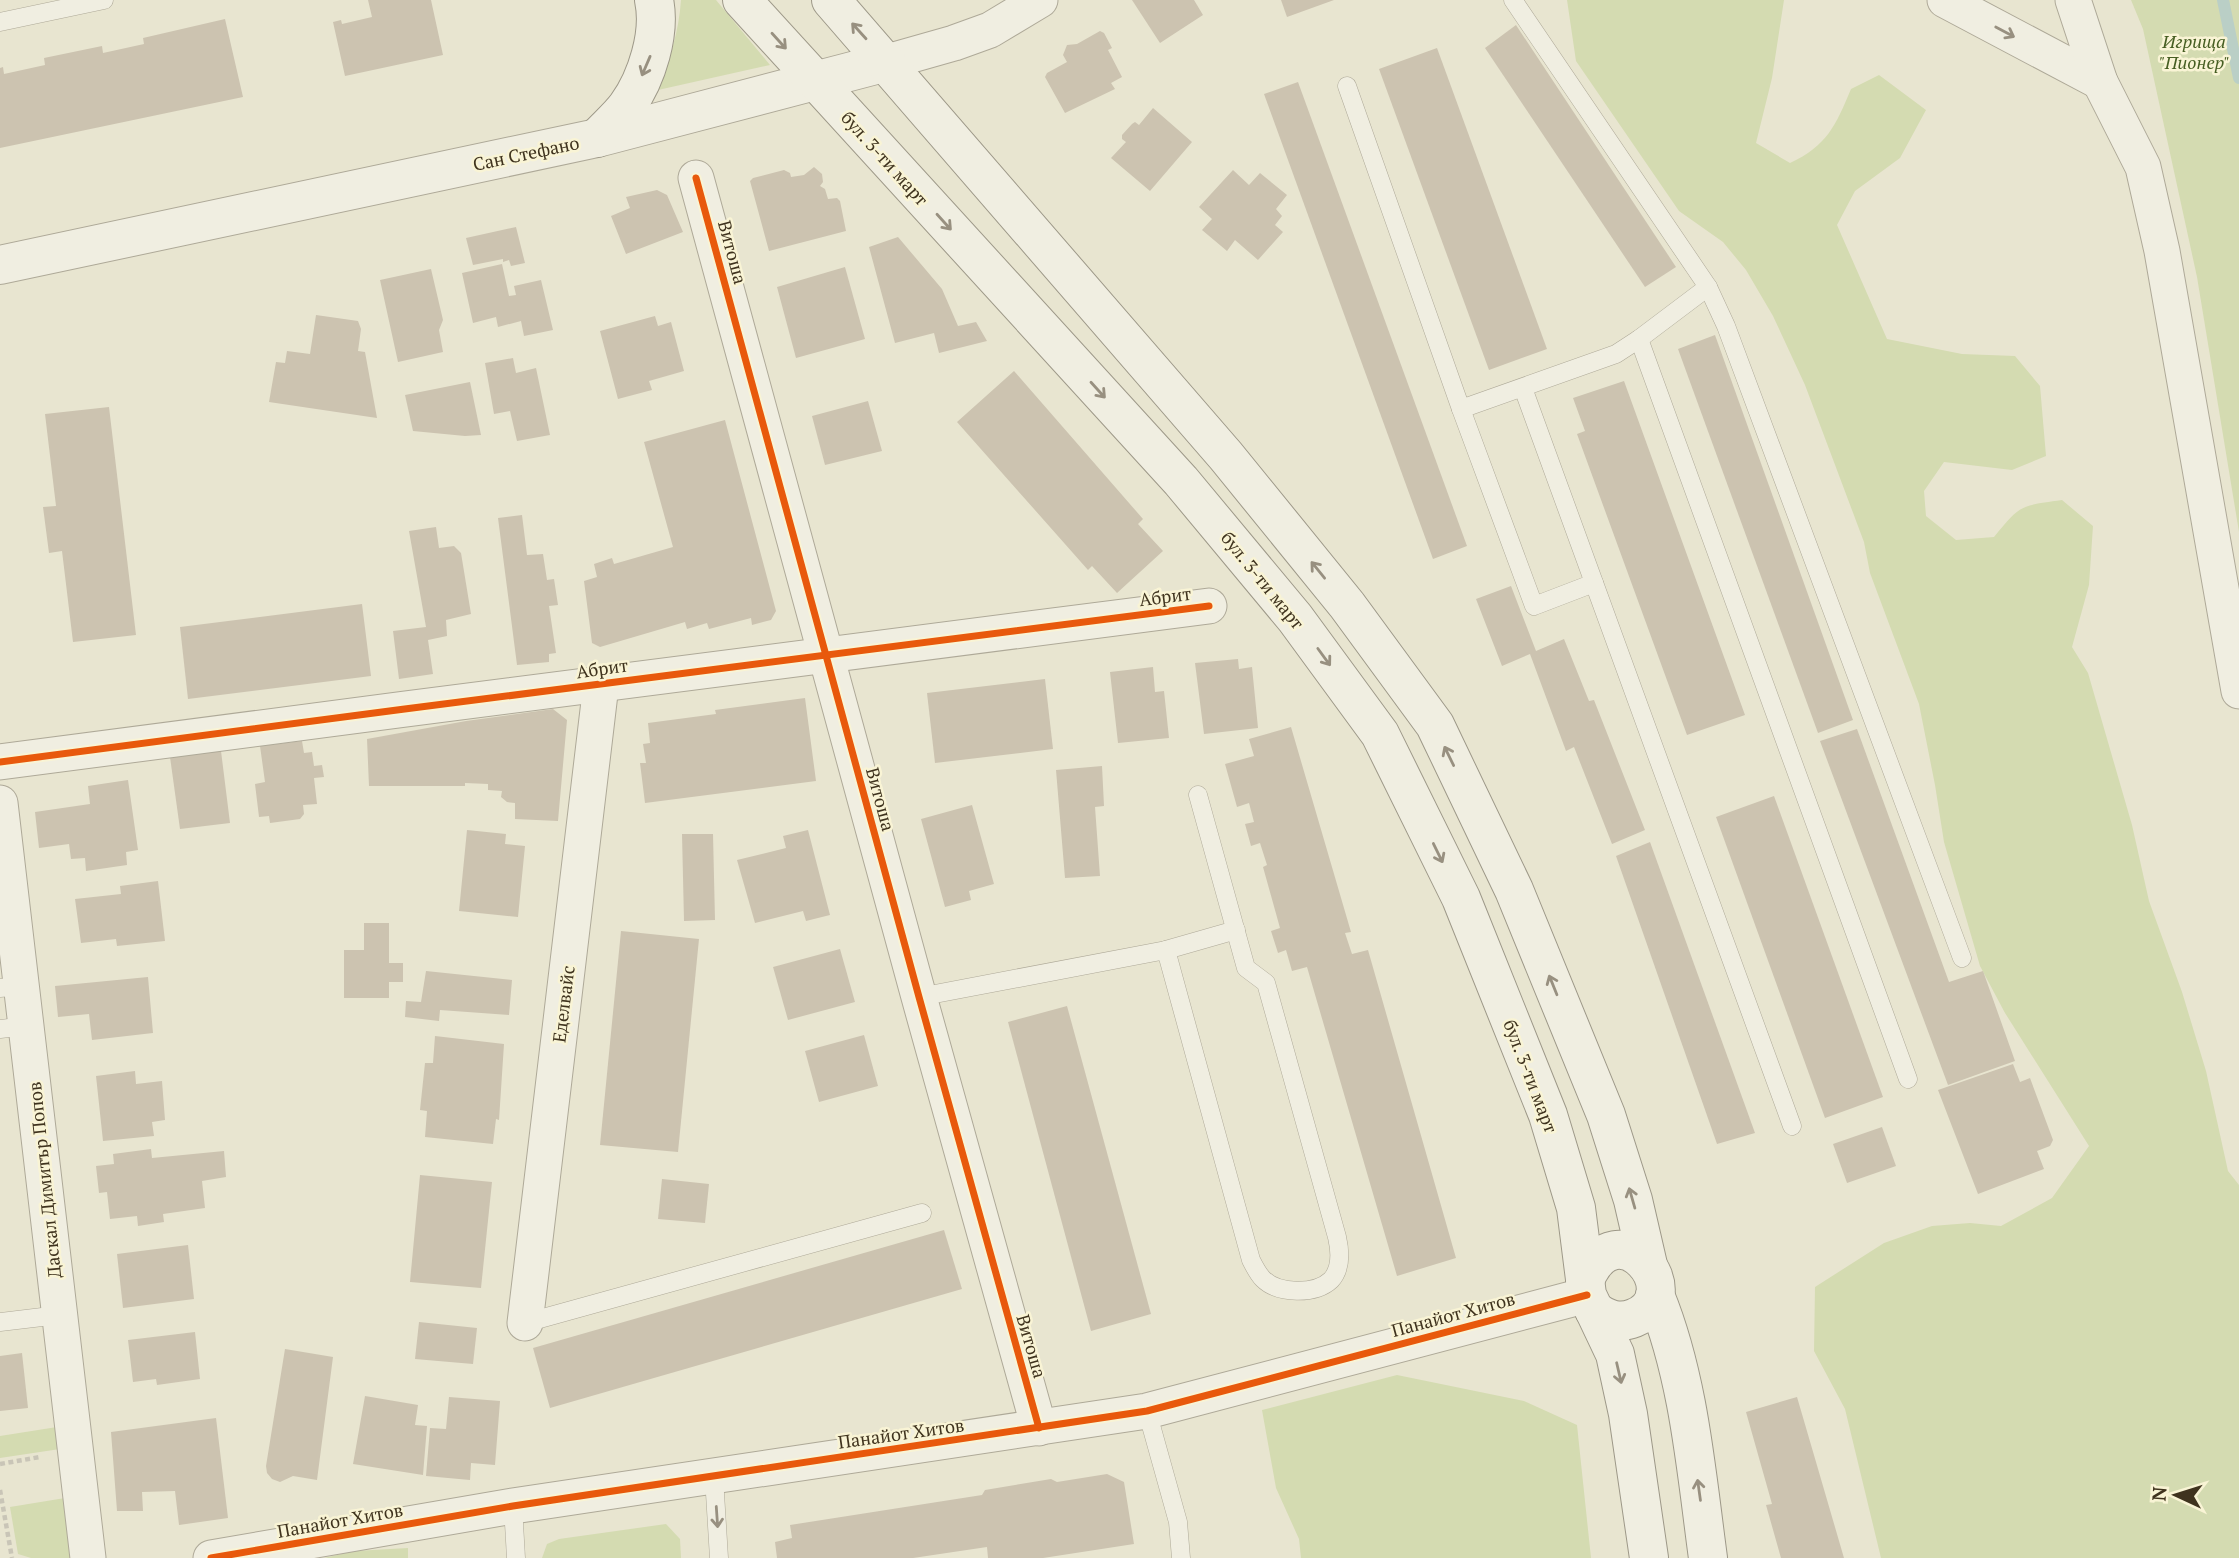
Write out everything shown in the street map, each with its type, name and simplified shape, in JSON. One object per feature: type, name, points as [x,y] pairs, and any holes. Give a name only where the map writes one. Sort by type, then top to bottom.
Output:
[{"type":"main road","points":[[597,138],[628,105],[650,61],[658,16],[654,0]]},
{"type":"main road","name":"бул. 3-ти март","points":[[742,0],[1181,481],[1295,618],[1380,734],[1461,898],[1548,1115],[1576,1208],[1589,1295],[1615,1354],[1628,1413],[1649,1558]]},
{"type":"main road","points":[[831,0],[1226,456],[1346,606],[1435,725],[1514,890],[1606,1115],[1633,1200],[1652,1280],[1688,1407],[1708,1558]]},
{"type":"main road","name":"Сан Стефано","points":[[0,265],[597,138],[887,62]]},
{"type":"main road","points":[[1620,1250],[1636,1254],[1652,1280],[1648,1308],[1636,1318],[1621,1321],[1606,1319],[1589,1295],[1591,1265],[1604,1254],[1620,1250]]},
{"type":"street","name":"Сан Стефано","points":[[887,62],[989,30],[1040,0]]},
{"type":"street","points":[[1945,0],[2100,82]]},
{"type":"street","points":[[2073,0],[2100,82],[2143,167],[2162,251],[2239,691]]},
{"type":"street","name":"Витоша","points":[[696,178],[824,653],[1039,1428]]},
{"type":"street","name":"Абрит","points":[[0,762],[601,685],[824,653],[1209,606]]},
{"type":"street","name":"Еделвайс","points":[[525,1323],[601,685]]},
{"type":"street","name":"Даскал Димитър Попов","points":[[0,803],[13,1028],[59,1315],[88,1558]]},
{"type":"street","name":"Панайот Хитов","points":[[211,1558],[513,1507],[1147,1411],[1589,1295]]},
{"type":"lane","points":[[0,22],[104,0]]},
{"type":"lane","points":[[1513,0],[1708,287],[1731,339],[1962,958]]},
{"type":"lane","points":[[1348,86],[1461,409],[1534,606],[1594,583]]},
{"type":"lane","points":[[1461,409],[1616,354],[1639,340],[1708,287]]},
{"type":"lane","points":[[1639,340],[1908,1079]]},
{"type":"lane","points":[[1523,388],[1792,1126]]},
{"type":"lane","points":[[1166,950],[1251,1260],[1262,1279],[1282,1290],[1307,1290],[1330,1280],[1339,1260],[1337,1237],[1266,983],[1246,968],[1198,795]]},
{"type":"lane","points":[[919,997],[1166,950],[1236,930]]},
{"type":"lane","points":[[525,1323],[922,1213]]},
{"type":"lane","points":[[0,1322],[59,1315]]},
{"type":"lane","points":[[1147,1411],[1178,1522],[1181,1558]]},
{"type":"lane","points":[[714,1477],[719,1558]]},
{"type":"lane","points":[[513,1507],[516,1558]]},
{"type":"path","points":[[0,1490],[12,1558]]},
{"type":"green space","points":[[681,0],[716,0],[770,65],[658,90],[673,46]]},
{"type":"green space","points":[[1567,0],[1784,0],[1772,78],[1756,143],[1790,163],[1822,142],[1835,124],[1851,89],[1879,75],[1926,110],[1900,158],[1855,191],[1837,225],[1887,339],[1962,354],[2015,356],[2040,386],[2046,456],[2012,470],[1944,462],[1924,491],[1926,516],[1956,540],[1994,537],[2022,508],[2062,500],[2093,526],[2089,585],[2072,647],[2088,673],[2132,825],[2149,901],[2182,992],[2206,1071],[2228,1171],[2239,1185],[2239,1558],[1881,1558],[1845,1409],[1814,1351],[1815,1287],[1884,1243],[1932,1226],[1970,1223],[2001,1226],[2052,1198],[2089,1146],[2005,1013],[1980,966],[1944,842],[1919,704],[1870,573],[1864,542],[1805,385],[1773,316],[1746,270],[1723,242],[1679,211],[1576,61]]},
{"type":"green space","name":"Игрища \"Пионер\"","points":[[2131,0],[2239,0],[2239,532],[2197,277],[2143,29]]},
{"type":"green space","points":[[1397,1375],[1524,1401],[1577,1425],[1591,1558],[1301,1558],[1299,1539],[1276,1488],[1262,1410]]},
{"type":"green space","points":[[57,1427],[60,1449],[0,1458],[0,1436]]},
{"type":"green space","points":[[65,1498],[74,1558],[31,1558],[18,1554],[10,1507]]},
{"type":"green space","points":[[666,1524],[680,1539],[681,1558],[542,1558],[547,1544],[559,1539]]},
{"type":"green space","points":[[408,1548],[408,1558],[324,1558],[355,1551]]},
{"type":"building","points":[[368,0],[431,0],[443,55],[345,76],[333,22],[341,20],[342,24],[372,17]]},
{"type":"building","points":[[1132,0],[1194,0],[1203,15],[1160,43]]},
{"type":"building","points":[[1281,0],[1334,0],[1287,17]]},
{"type":"building","points":[[225,19],[243,97],[0,148],[0,68],[3,67],[4,74],[45,65],[44,58],[102,46],[103,53],[144,44],[143,38]]},
{"type":"building","points":[[1516,25],[1676,267],[1645,287],[1485,48]]},
{"type":"building","points":[[1100,31],[1104,33],[1112,48],[1108,50],[1122,77],[1111,83],[1115,89],[1065,113],[1045,77],[1047,73],[1067,62],[1063,55],[1067,45],[1077,44]]},
{"type":"building","points":[[1437,48],[1547,349],[1489,370],[1379,69]]},
{"type":"building","points":[[1298,82],[1467,546],[1433,559],[1264,94]]},
{"type":"building","points":[[1153,108],[1192,142],[1150,191],[1111,158],[1126,142],[1122,135],[1135,122],[1139,125]]},
{"type":"building","points":[[814,167],[822,174],[823,182],[820,186],[825,189],[828,199],[837,198],[840,201],[846,231],[769,251],[750,181],[784,170],[790,173],[791,177],[804,175]]},
{"type":"building","points":[[1233,170],[1249,185],[1260,173],[1287,195],[1276,209],[1282,216],[1275,225],[1283,232],[1258,260],[1235,240],[1227,251],[1202,230],[1212,219],[1199,207]]},
{"type":"building","points":[[657,190],[667,195],[683,232],[626,254],[611,216],[630,208],[626,197]]},
{"type":"building","points":[[516,227],[525,263],[511,266],[509,260],[503,262],[503,259],[473,265],[466,238]]},
{"type":"building","points":[[898,237],[942,289],[958,326],[976,322],[987,341],[939,353],[934,333],[895,343],[869,247]]},
{"type":"building","points":[[502,264],[509,296],[516,295],[514,286],[541,280],[553,330],[524,336],[521,321],[498,327],[496,317],[473,323],[462,273]]},
{"type":"building","points":[[845,267],[865,339],[796,358],[777,287]]},
{"type":"building","points":[[431,269],[443,320],[439,330],[443,352],[398,362],[380,280]]},
{"type":"building","points":[[316,315],[358,321],[361,329],[358,351],[365,352],[377,418],[269,402],[276,362],[285,363],[287,351],[310,354]]},
{"type":"building","points":[[655,316],[658,326],[671,322],[684,371],[649,381],[652,390],[618,399],[600,331]]},
{"type":"building","points":[[1715,335],[1853,720],[1818,733],[1678,349]]},
{"type":"building","points":[[513,358],[516,373],[536,368],[550,435],[517,441],[510,411],[494,414],[485,363]]},
{"type":"building","points":[[1014,371],[1143,519],[1138,524],[1163,551],[1117,593],[1092,566],[1088,570],[957,422]]},
{"type":"building","points":[[1624,381],[1745,715],[1687,735],[1577,434],[1585,431],[1573,398]]},
{"type":"building","points":[[470,382],[481,435],[413,431],[405,395]]},
{"type":"building","points":[[868,401],[882,451],[825,465],[812,416]]},
{"type":"building","points":[[109,407],[136,635],[73,642],[62,551],[49,553],[43,507],[56,506],[45,414]]},
{"type":"building","points":[[725,420],[776,611],[771,620],[752,625],[751,618],[709,629],[707,623],[687,629],[685,622],[600,647],[592,643],[584,581],[597,577],[594,564],[612,558],[614,564],[673,547],[644,442]]},
{"type":"building","points":[[522,515],[527,555],[543,554],[547,580],[554,579],[558,605],[549,606],[556,653],[549,654],[549,662],[517,665],[498,518]]},
{"type":"building","points":[[436,527],[439,548],[454,546],[461,553],[471,614],[446,620],[447,636],[428,640],[433,674],[399,679],[393,631],[426,627],[409,531]]},
{"type":"building","points":[[1511,586],[1536,651],[1564,639],[1589,701],[1594,700],[1645,830],[1612,844],[1574,747],[1566,751],[1530,654],[1502,666],[1476,599]]},
{"type":"building","points":[[362,604],[371,676],[188,699],[180,627]]},
{"type":"building","points":[[1238,659],[1239,669],[1252,667],[1258,728],[1204,734],[1195,663]]},
{"type":"building","points":[[1153,667],[1155,692],[1164,691],[1169,738],[1118,743],[1110,672]]},
{"type":"building","points":[[1045,679],[1053,749],[935,763],[927,693]]},
{"type":"building","points":[[805,698],[816,781],[645,803],[640,763],[646,763],[643,744],[650,743],[648,723],[716,714],[715,710]]},
{"type":"building","points":[[553,709],[567,720],[558,821],[515,819],[515,803],[507,802],[501,797],[502,791],[488,790],[488,784],[369,786],[367,739]]},
{"type":"building","points":[[1291,727],[1351,932],[1345,933],[1352,954],[1368,950],[1456,1258],[1397,1276],[1307,967],[1292,971],[1286,950],[1278,953],[1271,931],[1280,928],[1263,867],[1267,865],[1260,843],[1251,846],[1245,824],[1254,822],[1249,803],[1237,807],[1225,764],[1254,756],[1249,739]]},
{"type":"building","points":[[1857,729],[1949,982],[1983,971],[2015,1061],[1948,1085],[1820,741]]},
{"type":"building","points":[[302,741],[304,753],[312,752],[314,766],[322,765],[324,777],[314,778],[317,804],[303,805],[304,814],[300,819],[270,823],[269,816],[259,817],[255,784],[265,782],[260,746]]},
{"type":"building","points":[[221,751],[230,823],[180,829],[170,757]]},
{"type":"building","points":[[1102,766],[1104,806],[1095,807],[1100,876],[1065,878],[1056,770]]},
{"type":"building","points":[[128,780],[138,850],[126,852],[127,865],[86,871],[85,858],[71,859],[69,844],[39,848],[35,812],[90,804],[88,786]]},
{"type":"building","points":[[1774,796],[1883,1097],[1825,1118],[1716,817]]},
{"type":"building","points":[[972,805],[994,884],[969,891],[971,900],[945,907],[921,819]]},
{"type":"building","points":[[467,830],[506,834],[505,844],[525,846],[518,917],[459,911]]},
{"type":"building","points":[[808,830],[830,915],[806,921],[803,911],[755,923],[737,860],[786,848],[783,836]]},
{"type":"building","points":[[682,834],[713,834],[715,920],[684,921]]},
{"type":"building","points":[[1650,842],[1755,1133],[1717,1144],[1616,856]]},
{"type":"building","points":[[158,881],[165,941],[117,946],[116,939],[81,943],[75,899],[121,894],[120,886]]},
{"type":"building","points":[[364,923],[389,923],[389,963],[403,963],[403,982],[389,982],[389,998],[344,998],[344,950],[364,950]]},
{"type":"building","points":[[621,931],[699,939],[678,1152],[600,1145]]},
{"type":"building","points":[[840,949],[855,1002],[788,1020],[773,967]]},
{"type":"building","points":[[426,971],[512,980],[509,1015],[440,1010],[439,1021],[405,1017],[406,1001],[421,1002]]},
{"type":"building","points":[[148,977],[153,1033],[92,1040],[89,1014],[58,1017],[55,986]]},
{"type":"building","points":[[1067,1006],[1151,1314],[1091,1331],[1008,1022]]},
{"type":"building","points":[[864,1035],[878,1086],[819,1102],[805,1051]]},
{"type":"building","points":[[435,1036],[504,1044],[499,1120],[496,1119],[493,1144],[425,1137],[427,1111],[420,1110],[425,1063],[433,1063]]},
{"type":"building","points":[[2013,1064],[2020,1082],[2030,1078],[2053,1140],[2050,1146],[2037,1151],[2044,1169],[1978,1194],[1938,1090]]},
{"type":"building","points":[[135,1071],[136,1084],[162,1081],[165,1120],[152,1122],[154,1136],[103,1141],[96,1076]]},
{"type":"building","points":[[1882,1127],[1896,1166],[1847,1183],[1833,1144]]},
{"type":"building","points":[[151,1149],[152,1158],[224,1151],[226,1177],[202,1181],[205,1208],[163,1214],[164,1222],[138,1226],[137,1216],[110,1219],[107,1192],[99,1193],[96,1166],[114,1164],[113,1154]]},
{"type":"building","points":[[420,1175],[492,1182],[481,1288],[410,1282]]},
{"type":"building","points":[[662,1179],[709,1184],[705,1223],[658,1219]]},
{"type":"building","points":[[944,1230],[962,1289],[550,1408],[533,1348]]},
{"type":"building","points":[[188,1245],[194,1299],[123,1308],[117,1254]]},
{"type":"building","points":[[419,1322],[477,1328],[473,1364],[415,1359]]},
{"type":"building","points":[[195,1332],[200,1379],[157,1385],[156,1379],[133,1382],[128,1340]]},
{"type":"building","points":[[285,1349],[333,1357],[317,1480],[293,1476],[280,1482],[267,1473]]},
{"type":"building","points":[[22,1353],[28,1408],[0,1411],[0,1356]]},
{"type":"building","points":[[365,1396],[418,1405],[415,1425],[427,1426],[423,1475],[353,1464]]},
{"type":"building","points":[[449,1397],[500,1401],[495,1465],[471,1463],[470,1480],[426,1476],[430,1428],[446,1429]]},
{"type":"building","points":[[1797,1397],[1844,1558],[1781,1558],[1766,1505],[1772,1504],[1746,1412]]},
{"type":"building","points":[[216,1418],[228,1518],[179,1525],[175,1491],[142,1492],[143,1511],[117,1511],[111,1432]]},
{"type":"building","points":[[1107,1474],[1124,1482],[1134,1544],[1043,1558],[988,1558],[987,1547],[913,1558],[777,1558],[775,1542],[792,1538],[790,1525],[982,1495],[985,1490],[1051,1479],[1057,1482]]},
{"type":"waterway","points":[[2223,0],[2239,78]]},
{"type":"cycle path","points":[[696,178],[1039,1428]]},
{"type":"cycle path","points":[[0,762],[1209,606]]},
{"type":"cycle path","points":[[211,1558],[513,1506],[1147,1411],[1587,1295]]}]
